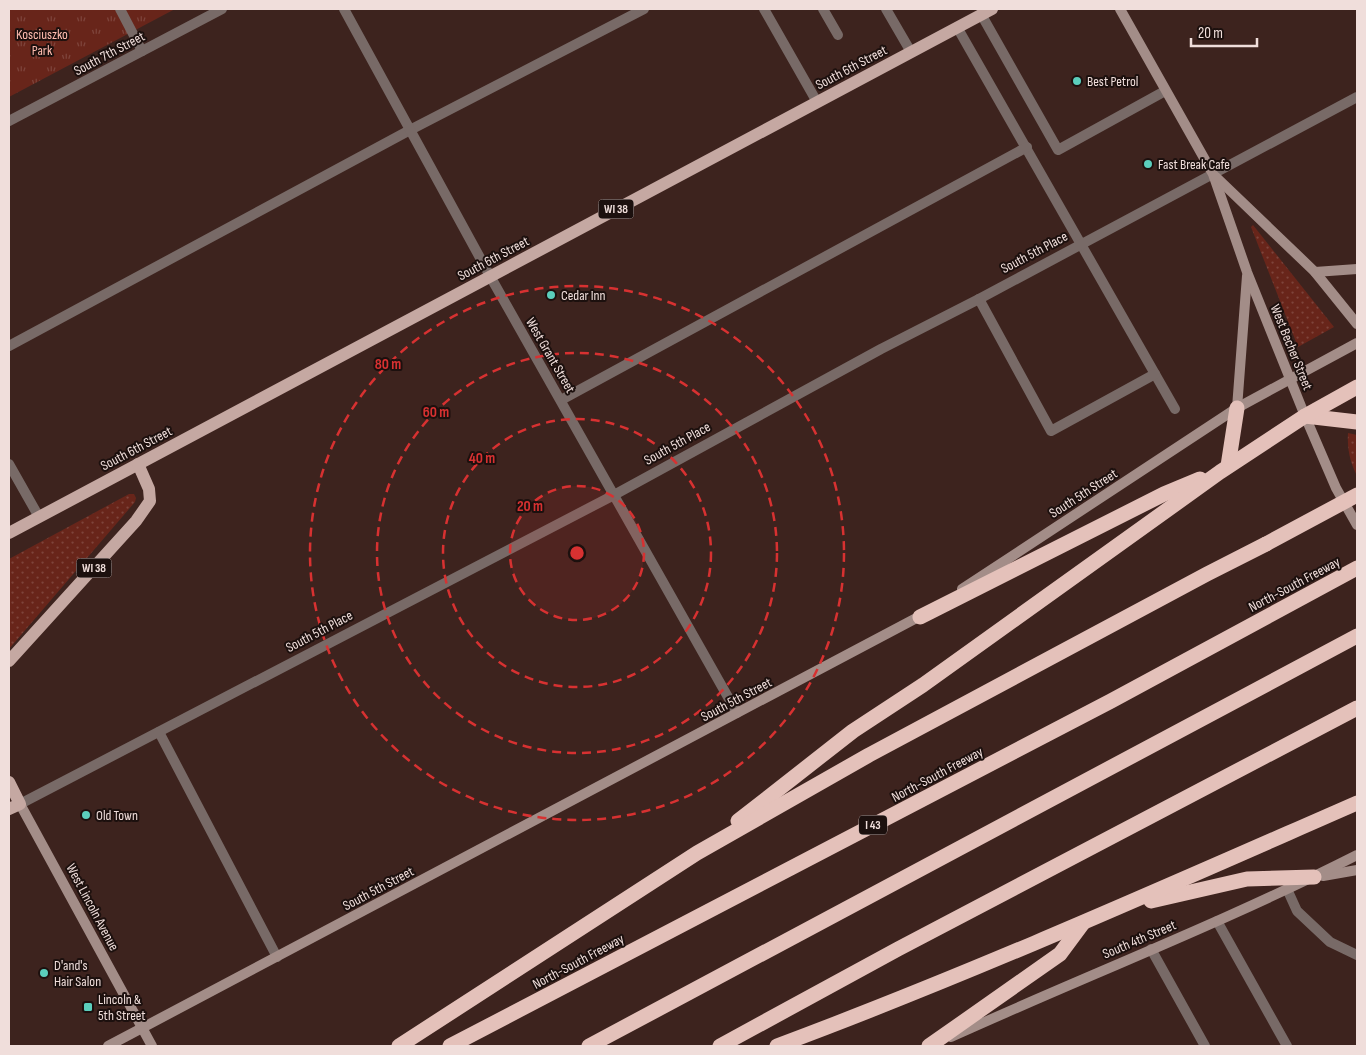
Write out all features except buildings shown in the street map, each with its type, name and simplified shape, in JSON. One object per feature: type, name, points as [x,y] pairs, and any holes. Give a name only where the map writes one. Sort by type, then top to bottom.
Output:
[{"type":"highway","points":[[698,853],[853,731],[923,685],[1224,469],[1305,416],[1357,387]]},
{"type":"highway","points":[[1224,469],[1238,408]]},
{"type":"highway","points":[[1305,416],[1357,422]]},
{"type":"highway","points":[[920,617],[1164,494],[1224,469]]},
{"type":"highway","points":[[399,1046],[698,853],[869,755],[1357,495]]},
{"type":"highway","name":"North-South Freeway","points":[[450,1046],[1102,706],[1357,568]]},
{"type":"highway","points":[[589,1046],[1357,636]]},
{"type":"highway","points":[[720,1046],[898,949],[1357,708]]},
{"type":"highway","points":[[776,1046],[858,1016],[1116,909],[1357,803]]},
{"type":"highway","points":[[1116,909],[1248,879],[1314,877]]},
{"type":"highway","points":[[929,1046],[1060,954],[1083,922]]},
{"type":"main road","name":"South 6th Street","points":[[9,533],[987,12]]},
{"type":"main road","name":"WI 38","points":[[9,662],[136,520],[150,501],[149,489],[138,464]]},
{"type":"main road","name":"West Lincoln Avenue","points":[[9,782],[14,806]]},
{"type":"street","points":[[120,9],[142,51]]},
{"type":"street","name":"South 7th Street","points":[[9,121],[222,9]]},
{"type":"street","name":"West Grant Street","points":[[344,9],[490,276],[738,714]]},
{"type":"street","points":[[9,346],[410,130],[644,9]]},
{"type":"street","points":[[764,9],[817,102]]},
{"type":"street","points":[[823,9],[838,36]]},
{"type":"street","points":[[886,9],[911,52]]},
{"type":"street","name":"West Becher Street","points":[[1120,9],[1213,174],[1247,272],[1305,416],[1336,488],[1357,525]]},
{"type":"street","points":[[987,12],[1058,150],[1165,91]]},
{"type":"street","points":[[957,27],[1175,409]]},
{"type":"street","name":"South 5th Place","points":[[14,806],[614,495],[881,349],[1357,97]]},
{"type":"street","points":[[560,400],[1027,147]]},
{"type":"street","name":"West Becher Street","points":[[1213,174],[1315,272],[1357,324]]},
{"type":"street","points":[[1315,272],[1357,269]]},
{"type":"street","points":[[1238,408],[1247,272]]},
{"type":"street","points":[[979,298],[1051,431],[1155,374]]},
{"type":"street","name":"South 5th Street","points":[[108,1046],[920,617],[1238,408],[1357,343]]},
{"type":"street","points":[[9,464],[39,517]]},
{"type":"street","points":[[159,732],[277,957]]},
{"type":"street","name":"West Lincoln Avenue","points":[[14,806],[152,1046]]},
{"type":"street","name":"South 4th Street","points":[[929,1046],[1217,921],[1314,877],[1357,855]]},
{"type":"street","points":[[1314,877],[1357,870]]},
{"type":"street","points":[[1287,889],[1297,911],[1330,942],[1357,955]]},
{"type":"street","points":[[1217,921],[1288,1046]]},
{"type":"street","points":[[1151,949],[1205,1046]]},
{"type":"green space","name":"Kosciuszko Park","points":[[9,9],[175,9],[9,97]]},
{"type":"green space","points":[[1253,225],[1334,327],[1298,347],[1251,227]]},
{"type":"green space","points":[[1348,433],[1357,435],[1357,476],[1352,466]]},
{"type":"green space","points":[[129,494],[134,494],[135,502],[9,649],[9,559]]},
{"type":"place","name":"Best Petrol","points":[[1077,81]]},
{"type":"place","name":"Fast Break Cafe","points":[[1148,164]]},
{"type":"place","name":"Cedar Inn","points":[[551,295]]},
{"type":"place","name":"Old Town","points":[[86,815]]},
{"type":"place","name":"D'and's Hair Salon","points":[[44,973]]},
{"type":"place","name":"Lincoln & 5th Street","points":[[88,1007]]}]
